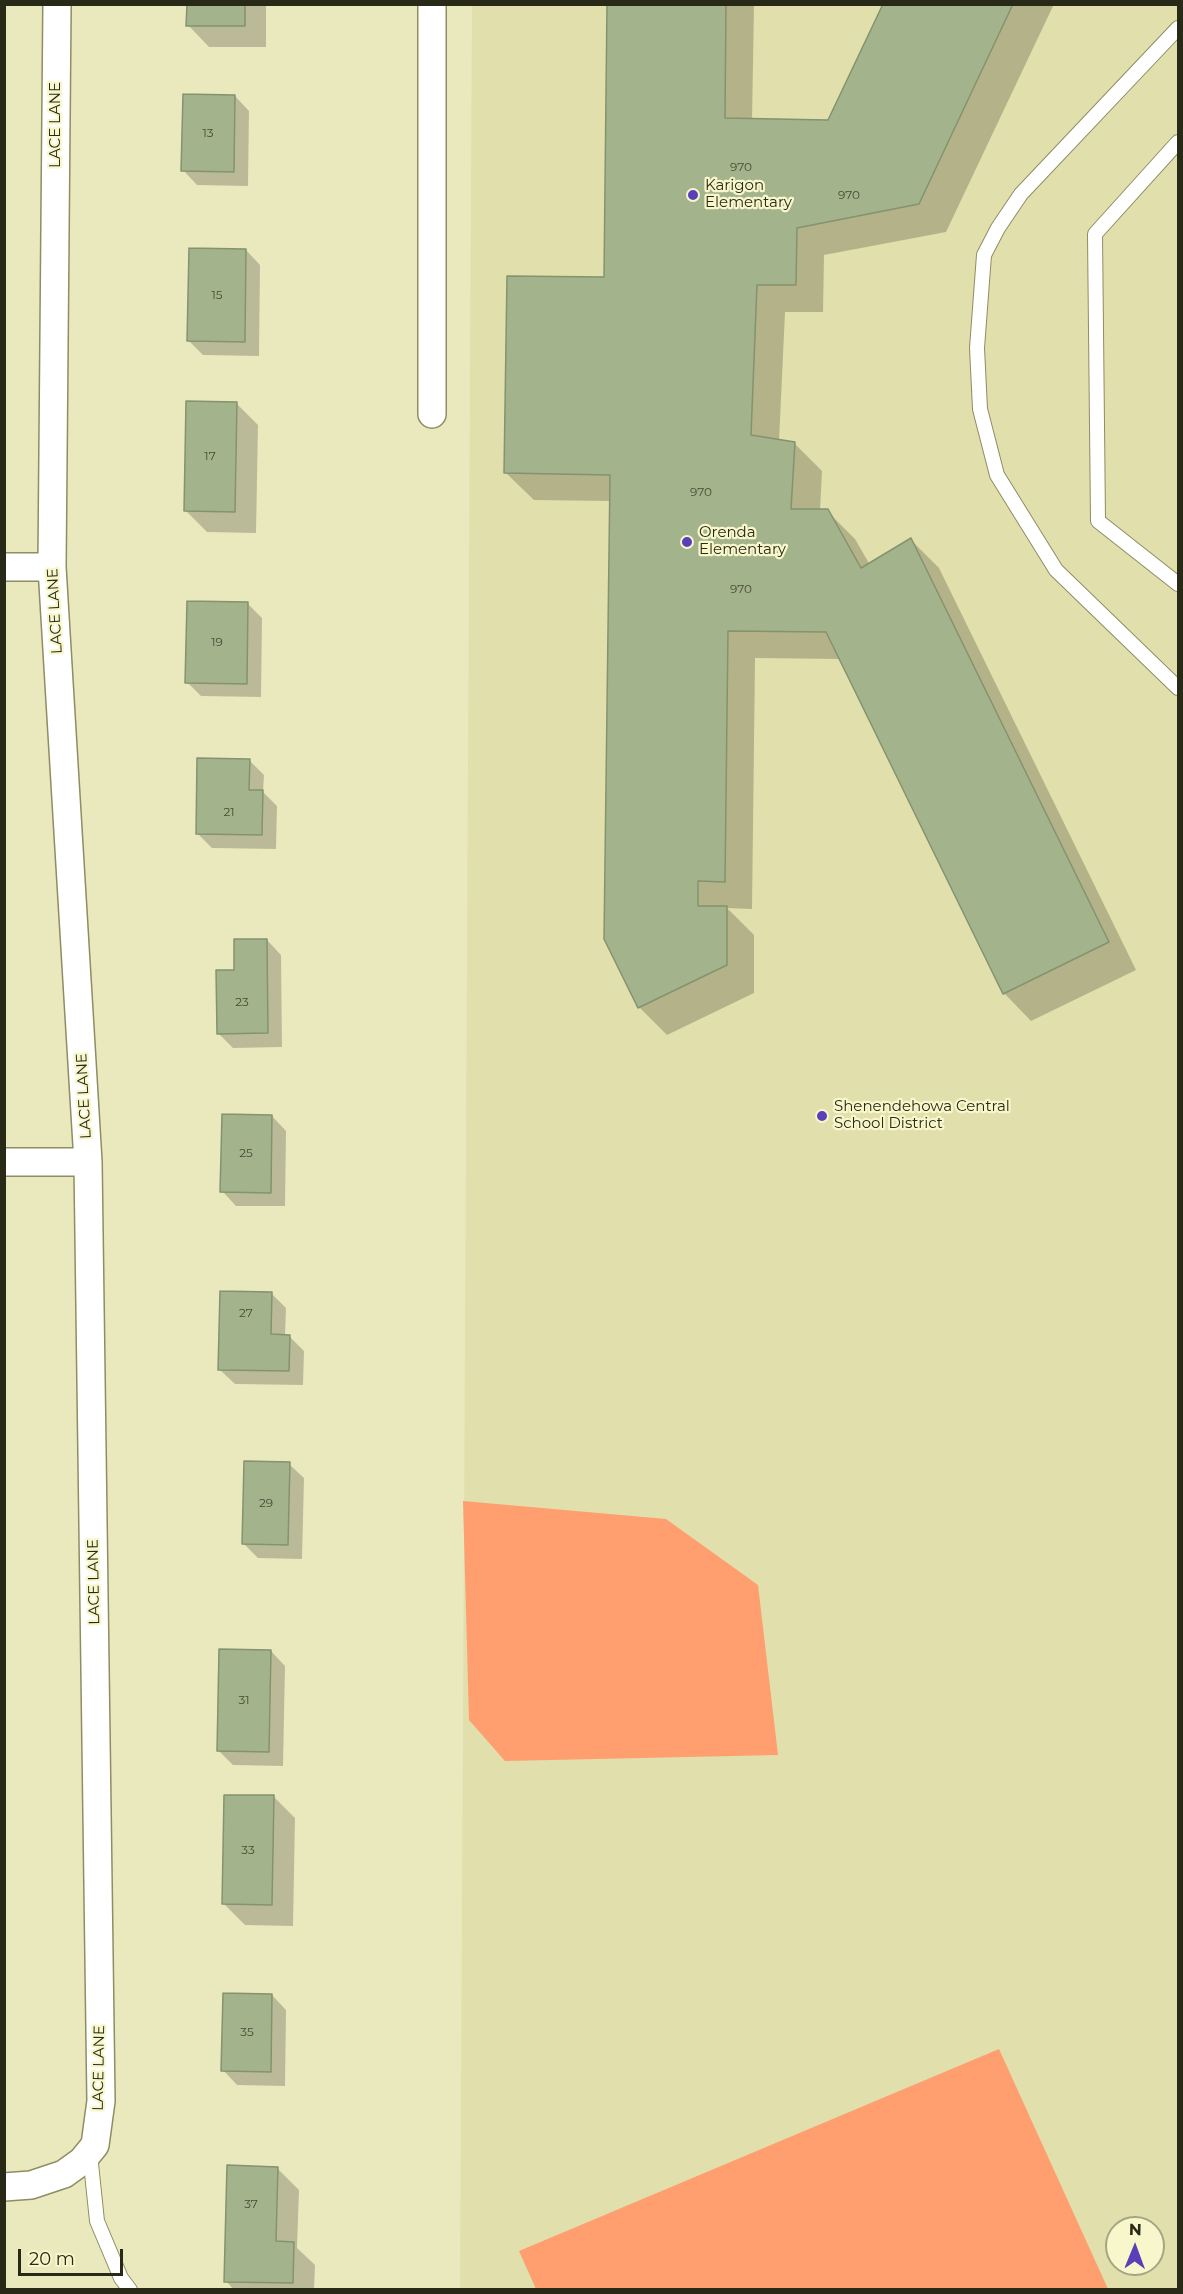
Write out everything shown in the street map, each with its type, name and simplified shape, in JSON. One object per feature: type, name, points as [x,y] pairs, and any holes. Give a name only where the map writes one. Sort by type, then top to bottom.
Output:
[{"type":"street","name":"LACE LANE","points":[[4,2187],[31,2185],[64,2174],[82,2162],[95,2145],[101,2101],[88,1162],[52,567],[57,4]]},
{"type":"street","points":[[432,4],[432,414]]},
{"type":"street","points":[[4,567],[52,567]]},
{"type":"street","points":[[4,1162],[88,1162]]},
{"type":"lane","points":[[1179,28],[1021,194],[998,228],[984,255],[977,348],[980,409],[997,476],[1056,570],[1179,688]]},
{"type":"lane","points":[[1179,142],[1095,234],[1098,520],[1179,584]]},
{"type":"lane","points":[[89,2152],[97,2221],[121,2278],[130,2289]]},
{"type":"shaded area","name":"Shenendehowa Central School District","points":[[472,5],[1178,5],[1178,2289],[460,2289]]},
{"type":"shaded area","points":[[463,1501],[666,1519],[758,1585],[778,1755],[505,1761],[469,1720]]},
{"type":"shaded area","points":[[999,2049],[1108,2289],[536,2289],[519,2251]]},
{"type":"building","points":[[187,4],[245,4],[245,26],[186,26]]},
{"type":"building","points":[[607,4],[726,4],[725,118],[828,120],[883,4],[1013,4],[919,204],[797,228],[796,285],[757,285],[751,435],[795,442],[791,509],[828,509],[861,568],[911,538],[1109,942],[1003,994],[826,632],[728,631],[725,882],[698,881],[698,906],[727,906],[727,965],[638,1008],[604,939],[610,475],[504,473],[507,276],[604,277]]},
{"type":"building","points":[[183,94],[235,95],[234,172],[181,171]]},
{"type":"building","points":[[189,248],[246,249],[245,342],[187,341]]},
{"type":"building","points":[[186,401],[237,402],[235,512],[184,511]]},
{"type":"building","points":[[187,601],[248,602],[247,684],[185,683]]},
{"type":"building","points":[[197,758],[250,759],[249,790],[263,790],[262,835],[196,834]]},
{"type":"building","points":[[234,939],[267,939],[268,1033],[217,1034],[216,970],[234,970]]},
{"type":"building","points":[[222,1114],[272,1115],[271,1193],[220,1192]]},
{"type":"building","points":[[220,1291],[272,1292],[271,1334],[290,1335],[289,1371],[218,1370]]},
{"type":"building","points":[[244,1461],[290,1462],[288,1545],[242,1544]]},
{"type":"building","points":[[219,1649],[271,1650],[269,1752],[217,1751]]},
{"type":"building","points":[[224,1795],[274,1795],[272,1905],[222,1904]]},
{"type":"building","points":[[223,1993],[272,1994],[271,2072],[221,2071]]},
{"type":"building","points":[[227,2165],[278,2167],[276,2241],[294,2242],[293,2283],[224,2282]]},
{"type":"place","name":"Karigon Elementary","points":[[693,195]]},
{"type":"place","name":"Orenda Elementary","points":[[687,542]]},
{"type":"place","name":"Shenendehowa Central School District","points":[[822,1116]]}]
